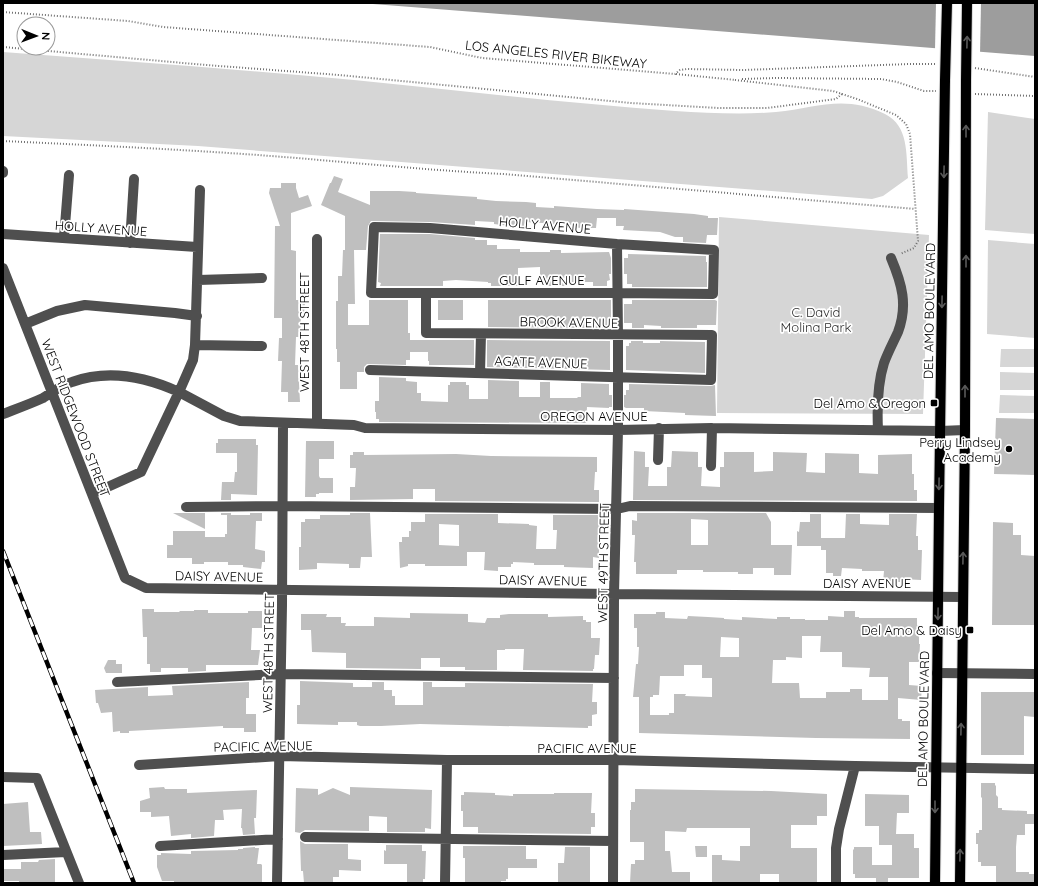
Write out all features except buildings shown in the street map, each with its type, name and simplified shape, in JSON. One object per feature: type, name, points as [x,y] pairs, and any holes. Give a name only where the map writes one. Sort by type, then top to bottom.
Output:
[{"type":"main road","name":"DEL AMO BOULEVARD","points":[[935,883],[947,3]]},
{"type":"main road","points":[[960,883],[965,430],[967,3]]},
{"type":"street","points":[[64,238],[69,176]]},
{"type":"street","points":[[130,243],[134,179]]},
{"type":"street","points":[[92,494],[141,472],[193,360],[197,316],[197,247],[200,190]]},
{"type":"street","name":"HOLLY AVENUE","points":[[371,293],[374,227],[430,228],[617,244],[714,250],[713,294]]},
{"type":"street","name":"HOLLY AVENUE","points":[[3,234],[197,247]]},
{"type":"street","name":"WEST 48TH STREET","points":[[317,239],[317,424]]},
{"type":"street","name":"WEST 49TH STREET","points":[[613,883],[614,594],[618,430],[617,244]]},
{"type":"street","points":[[878,430],[877,401],[880,382],[884,364],[902,319],[904,305],[903,289],[891,258]]},
{"type":"street","name":"WEST RIDGEWOOD STREET","points":[[3,268],[125,578]]},
{"type":"street","points":[[198,280],[262,278]]},
{"type":"street","name":"GULF AVENUE","points":[[371,293],[713,294]]},
{"type":"street","name":"BROOK AVENUE","points":[[426,293],[426,334],[618,336],[712,335],[711,380]]},
{"type":"street","points":[[25,324],[57,311],[85,305],[197,316]]},
{"type":"street","points":[[480,373],[481,334]]},
{"type":"street","points":[[195,345],[262,346]]},
{"type":"street","name":"AGATE AVENUE","points":[[370,370],[711,380]]},
{"type":"street","name":"OREGON AVENUE","points":[[3,414],[42,398],[72,382],[93,376],[117,376],[143,379],[160,383],[224,416],[240,421],[283,424],[354,425],[366,428],[965,430]]},
{"type":"street","name":"WEST 48TH STREET","points":[[277,883],[280,756],[283,424]]},
{"type":"street","points":[[658,460],[659,428]]},
{"type":"street","points":[[711,466],[712,428]]},
{"type":"street","points":[[186,507],[282,506],[617,509],[630,506],[939,508]]},
{"type":"street","name":"DAISY AVENUE","points":[[125,578],[146,588],[963,597]]},
{"type":"street","points":[[937,673],[1035,674]]},
{"type":"street","points":[[117,682],[281,674],[614,678]]},
{"type":"street","name":"PACIFIC AVENUE","points":[[139,765],[280,756],[447,760],[614,760],[1035,769]]},
{"type":"street","points":[[445,883],[447,760]]},
{"type":"street","points":[[836,883],[836,848],[839,829],[855,766]]},
{"type":"street","points":[[3,777],[37,778],[79,883]]},
{"type":"street","points":[[305,837],[613,841]]},
{"type":"street","points":[[160,846],[278,839]]},
{"type":"street","points":[[3,855],[66,852]]},
{"type":"path","name":"LOS ANGELES RIVER BIKEWAY","points":[[3,12],[121,21],[163,27],[430,47],[482,58],[675,74],[680,70],[687,69],[735,70],[910,64],[941,65]]},
{"type":"path","points":[[3,47],[206,65],[339,74],[631,103],[718,108],[767,108],[836,99],[842,94]]},
{"type":"path","points":[[972,67],[1035,77]]},
{"type":"path","points":[[675,74],[833,91],[896,115],[906,124],[910,134],[918,242],[914,248],[891,258]]},
{"type":"path","points":[[735,80],[775,78],[881,79],[897,82],[924,91],[945,91]]},
{"type":"path","points":[[966,94],[1035,96]]},
{"type":"path","points":[[3,141],[257,155],[438,171],[503,174],[915,208]]},
{"type":"green space","points":[[3,52],[16,53],[16,56],[55,56],[310,76],[555,101],[675,111],[751,113],[776,112],[830,104],[856,105],[870,108],[885,114],[893,119],[898,126],[905,142],[908,178],[883,196],[872,199],[198,146],[3,136]]},
{"type":"green space","points":[[988,112],[1035,119],[1035,234],[985,230]]},
{"type":"green space","name":"C. David Molina Park","points":[[719,217],[929,235],[923,414],[717,413]]},
{"type":"green space","points":[[988,240],[1035,244],[1035,338],[987,334]]},
{"type":"green space","points":[[1001,349],[1035,349],[1035,367],[1000,367]]},
{"type":"green space","points":[[1000,372],[1035,373],[1035,390],[1000,390]]},
{"type":"green space","points":[[1000,395],[1035,396],[1035,413],[999,413]]},
{"type":"shaded area","points":[[360,3],[1035,3],[1035,56]]},
{"type":"pier","points":[[936,3],[981,3],[980,54],[935,50]]},
{"type":"railway","points":[[3,551],[134,883]]},
{"type":"place","name":"Del Amo & Oregon","points":[[934,403]]},
{"type":"place","name":"Perry Lindsey Academy","points":[[1009,449]]},
{"type":"place","name":"Del Amo & Daisy","points":[[970,630]]}]
